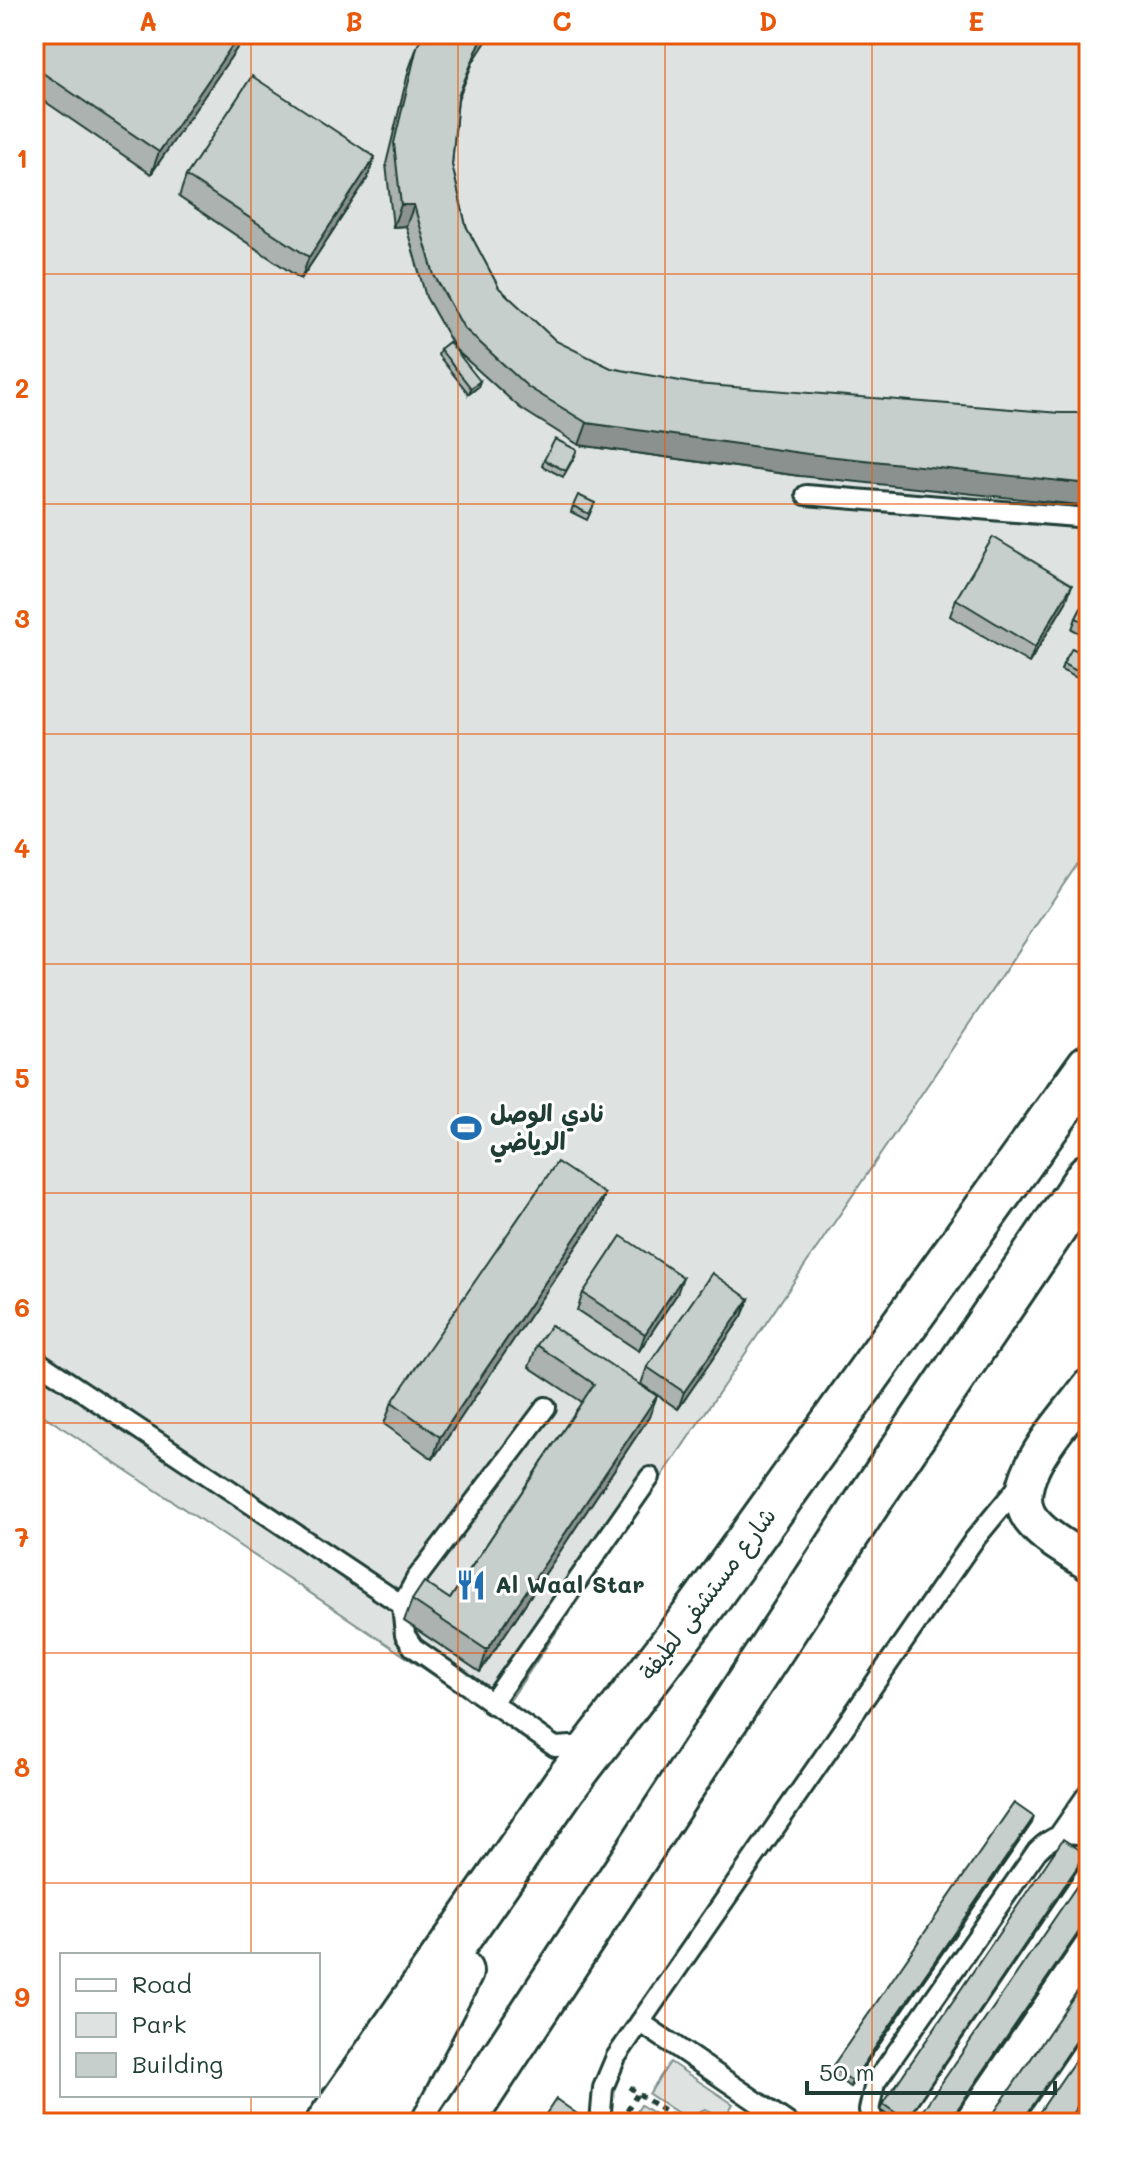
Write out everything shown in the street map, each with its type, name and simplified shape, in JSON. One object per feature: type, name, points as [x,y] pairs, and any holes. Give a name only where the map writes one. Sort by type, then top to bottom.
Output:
[{"type":"main road","name":"شارع مستشفى لطيفة","points":[[329,2123],[499,1878],[572,1759],[699,1610],[1089,1067]]},
{"type":"main road","points":[[461,2123],[875,1491],[1085,1186]]},
{"type":"main road","points":[[381,2123],[429,2035],[499,1878]]},
{"type":"street","points":[[1089,1387],[1025,1479],[1025,1507],[1032,1521],[1089,1563]]},
{"type":"lane","points":[[806,495],[1089,518]]},
{"type":"lane","points":[[34,1359],[402,1605]]},
{"type":"lane","points":[[546,1407],[416,1579],[402,1605],[405,1635],[413,1647],[572,1759]]},
{"type":"lane","points":[[491,1704],[650,1477]]},
{"type":"lane","points":[[600,2123],[603,2088],[608,2073],[640,2022],[974,1540],[1025,1479]]},
{"type":"lane","points":[[875,2123],[869,2110],[875,2083],[1037,1851],[1059,1835],[1089,1792]]},
{"type":"lane","points":[[1059,1835],[1079,1833],[1089,1837]]},
{"type":"lane","points":[[640,2022],[788,2123]]},
{"type":"path","points":[[608,2073],[681,2123]]},
{"type":"green space","name":"نادي الوصل الرياضي","points":[[34,34],[1089,34],[1089,847],[498,1718],[34,1409]]},
{"type":"green space","points":[[670,2062],[733,2104],[723,2120],[705,2109],[686,2118],[649,2094]]},
{"type":"green space","points":[[641,2105],[668,2123],[630,2123]]},
{"type":"building","points":[[34,34],[240,34],[159,152],[34,67]]},
{"type":"building","points":[[423,34],[485,34],[458,96],[452,165],[466,226],[499,288],[556,341],[611,368],[696,384],[1089,413],[1089,484],[808,454],[587,423],[528,387],[464,328],[434,275],[414,205],[401,205],[394,143],[417,47]]},
{"type":"building","points":[[252,76],[375,157],[309,257],[186,176]]},
{"type":"building","points":[[449,342],[480,381],[471,388],[440,349]]},
{"type":"building","points":[[555,439],[577,450],[566,471],[544,460]]},
{"type":"building","points":[[578,495],[595,503],[589,514],[573,506]]},
{"type":"building","points":[[993,537],[1072,585],[1035,647],[956,599]]},
{"type":"building","points":[[1089,593],[1089,624],[1076,618]]},
{"type":"building","points":[[1072,648],[1087,656],[1079,672],[1063,664]]},
{"type":"building","points":[[34,789],[46,797],[34,817]]},
{"type":"building","points":[[557,1162],[605,1194],[440,1437],[392,1402]]},
{"type":"building","points":[[621,1236],[683,1277],[645,1334],[583,1293]]},
{"type":"building","points":[[712,1273],[749,1299],[684,1392],[647,1367]]},
{"type":"building","points":[[551,1325],[657,1396],[487,1650],[412,1600],[424,1582],[450,1599],[594,1384],[537,1345]]},
{"type":"building","points":[[1014,1803],[1034,1817],[852,2081],[832,2067]]},
{"type":"building","points":[[1063,1839],[1086,1854],[906,2120],[883,2104]]},
{"type":"building","points":[[1089,1868],[1089,1917],[948,2123],[914,2123]]},
{"type":"building","points":[[1089,1974],[1089,2022],[1021,2123],[987,2123]]},
{"type":"building","points":[[1089,2040],[1089,2089],[1066,2123],[1032,2123]]},
{"type":"building","points":[[556,2099],[590,2123],[540,2123]]},
{"type":"building","points":[[718,2115],[728,2123],[712,2123]]},
{"type":"place","name":"نادي الوصل الرياضي","points":[[466,1128]]},
{"type":"place","name":"Al Waal Star","points":[[471,1585]]}]
